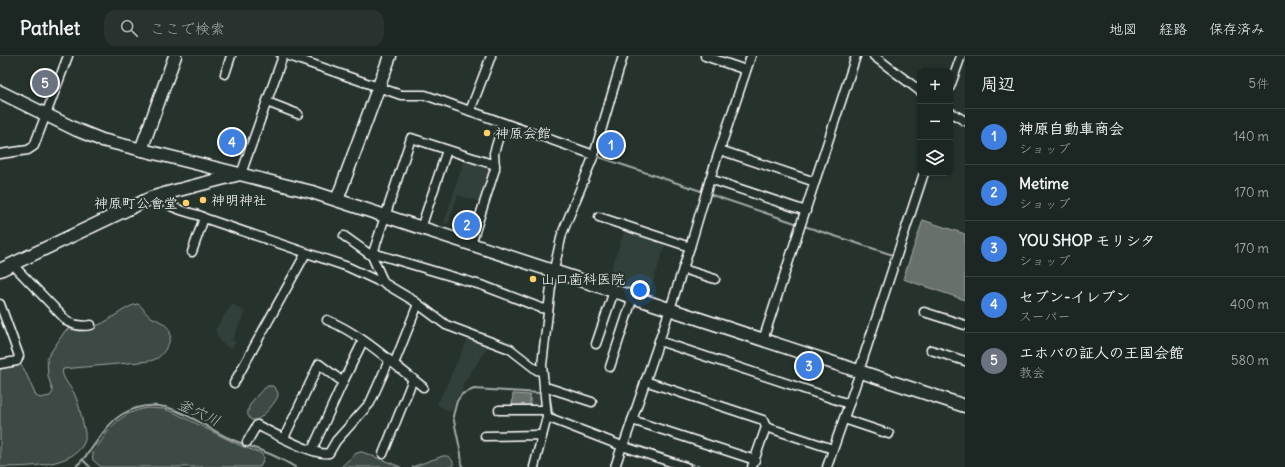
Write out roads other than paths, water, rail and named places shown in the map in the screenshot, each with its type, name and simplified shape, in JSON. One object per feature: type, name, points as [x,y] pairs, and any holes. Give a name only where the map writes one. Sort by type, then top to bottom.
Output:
[{"type":"street","points":[[0,154],[32,149],[36,142],[68,56]]},
{"type":"street","points":[[141,150],[175,56]]},
{"type":"street","points":[[225,74],[231,56]]},
{"type":"street","points":[[241,174],[284,56]]},
{"type":"street","points":[[289,56],[401,96],[425,96],[594,155]]},
{"type":"street","points":[[337,200],[390,56]]},
{"type":"street","points":[[470,112],[490,56]]},
{"type":"street","points":[[534,467],[547,414],[542,371],[548,309],[562,234],[594,155],[623,56]]},
{"type":"street","points":[[706,56],[746,70]]},
{"type":"street","points":[[615,467],[670,309],[710,179],[751,56]]},
{"type":"street","points":[[763,340],[856,56]]},
{"type":"street","points":[[874,56],[917,89]]},
{"type":"street","points":[[953,78],[960,56]]},
{"type":"street","points":[[0,92],[93,137],[305,190],[965,406]]},
{"type":"street","points":[[267,102],[298,114]]},
{"type":"street","points":[[953,114],[965,121]]},
{"type":"street","points":[[471,244],[495,169],[494,153],[503,123]]},
{"type":"street","points":[[495,165],[410,138],[373,255],[384,283],[418,304],[446,325],[510,349],[537,370],[542,371]]},
{"type":"street","points":[[421,228],[447,150]]},
{"type":"street","points":[[720,150],[815,182]]},
{"type":"street","points":[[0,270],[160,195],[241,174]]},
{"type":"street","points":[[827,467],[860,372],[923,176]]},
{"type":"street","points":[[710,179],[806,211]]},
{"type":"street","points":[[160,195],[161,200],[167,205],[348,267],[378,281],[382,279]]},
{"type":"street","points":[[598,217],[690,247]]},
{"type":"street","points":[[192,252],[204,218]]},
{"type":"street","points":[[344,236],[373,255],[484,286],[541,308],[548,309]]},
{"type":"street","points":[[234,383],[306,253]]},
{"type":"street","points":[[14,263],[15,267],[68,322],[79,326],[91,326]]},
{"type":"street","points":[[683,269],[715,279]]},
{"type":"street","points":[[596,344],[614,291]]},
{"type":"street","points":[[610,367],[633,297]]},
{"type":"street","points":[[0,304],[20,356],[17,361],[0,364]]},
{"type":"street","points":[[247,442],[257,425],[312,450],[324,454],[331,451],[336,441],[370,404],[387,365],[396,359],[418,304]]},
{"type":"street","points":[[924,312],[965,325]]},
{"type":"street","points":[[327,320],[342,326],[423,387]]},
{"type":"street","points":[[312,450],[363,341]]},
{"type":"street","points":[[659,341],[849,404]]},
{"type":"street","points":[[931,350],[965,361]]},
{"type":"street","points":[[284,438],[319,364],[343,382]]},
{"type":"street","points":[[383,454],[413,379]]},
{"type":"street","points":[[632,420],[754,463],[766,427],[763,420],[645,381]]},
{"type":"street","points":[[544,389],[549,388],[592,402]]},
{"type":"street","points":[[499,410],[547,414],[623,446],[686,467]]},
{"type":"street","points":[[844,419],[889,434]]},
{"type":"street","points":[[766,427],[833,450]]},
{"type":"street","points":[[485,436],[542,436]]},
{"type":"waterway","points":[[286,59],[372,89]]},
{"type":"waterway","points":[[599,157],[704,192]]},
{"type":"waterway","points":[[709,194],[798,224]]},
{"type":"waterway","points":[[804,226],[893,255]]},
{"type":"waterway","points":[[462,467],[461,454],[453,416],[457,401],[462,394],[474,389],[540,393]]},
{"type":"waterway","points":[[548,396],[550,398],[552,412],[556,416]]},
{"type":"waterway","name":"釜穴川","points":[[75,467],[87,455],[114,420],[131,410],[154,406],[173,409],[223,435],[271,454],[295,467]]},
{"type":"waterway","points":[[591,430],[621,441]]},
{"type":"waterway","points":[[629,443],[650,450]]},
{"type":"waterway","points":[[653,451],[685,462]]},
{"type":"waterway","points":[[83,460],[90,467]]},
{"type":"waterway","points":[[689,463],[694,465]]},
{"type":"waterway","points":[[697,466],[701,467]]},
{"type":"place","name":"エホバの証人の王国会館","points":[[45,83]]},
{"type":"place","name":"神原会館","points":[[487,133]]},
{"type":"place","name":"セブン-イレブン","points":[[232,142]]},
{"type":"place","name":"神原自動車商会","points":[[611,145]]},
{"type":"place","name":"神明神社","points":[[203,200]]},
{"type":"place","name":"神原町公會堂","points":[[186,203]]},
{"type":"place","name":"Metime","points":[[467,225]]},
{"type":"place","name":"山口歯科医院","points":[[533,279]]},
{"type":"place","name":"YOU SHOP モリシタ","points":[[809,366]]}]
